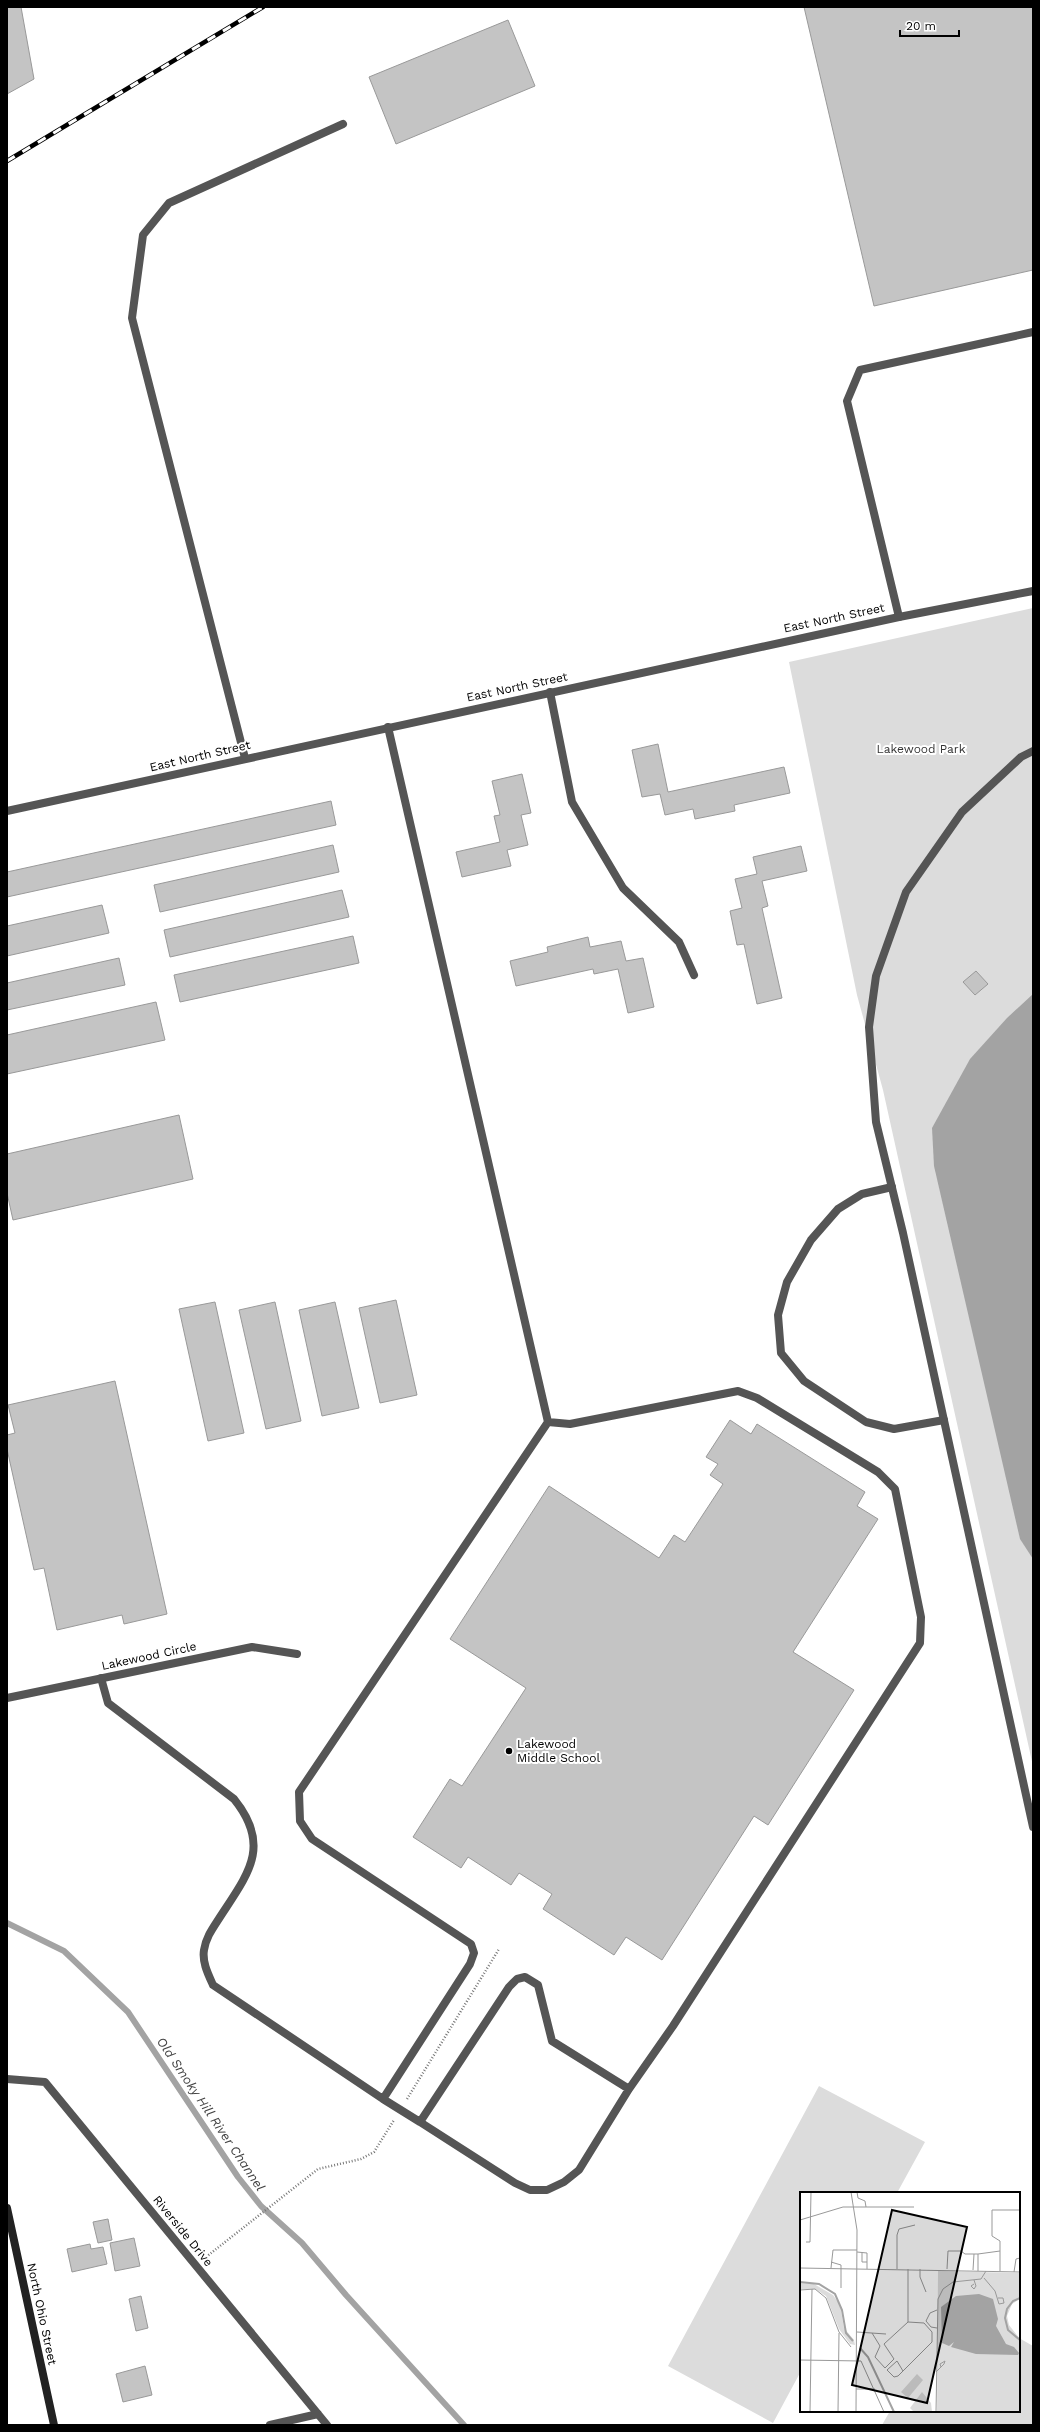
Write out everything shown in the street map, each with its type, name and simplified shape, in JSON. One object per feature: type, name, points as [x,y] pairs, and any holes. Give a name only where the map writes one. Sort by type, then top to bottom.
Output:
[{"type":"main road","name":"North Ohio Street","points":[[7,2208],[54,2425]]},
{"type":"street","points":[[245,758],[132,318],[143,235],[169,203],[343,124]]},
{"type":"street","points":[[899,617],[872,494],[847,401],[860,370],[1033,332]]},
{"type":"street","name":"East North Street","points":[[7,811],[550,692],[899,617],[1033,590]]},
{"type":"street","points":[[550,692],[572,802],[623,888],[679,942],[694,975]]},
{"type":"street","points":[[383,2099],[470,1964],[474,1953],[471,1944],[312,1839],[300,1821],[299,1792],[548,1422],[388,727]]},
{"type":"street","points":[[1033,750],[1021,757],[962,812],[906,892],[876,976],[869,1028],[876,1122],[944,1420],[1033,1827]]},
{"type":"street","points":[[892,1187],[862,1194],[838,1209],[811,1240],[787,1282],[778,1315],[781,1353],[804,1381],[866,1422],[894,1429],[944,1420]]},
{"type":"street","points":[[101,1678],[108,1702],[234,1799],[244,1812],[252,1831],[254,1855],[247,1876],[208,1935],[204,1951],[205,1969],[213,1985],[383,2099],[515,2183],[530,2190],[547,2190],[564,2182],[579,2170],[628,2089],[673,2026],[920,1643],[921,1617],[895,1489],[878,1472],[757,1398],[738,1391],[570,1424],[548,1422]]},
{"type":"street","name":"Lakewood Circle","points":[[7,1698],[252,1647],[297,1654]]},
{"type":"street","points":[[420,2122],[509,1987],[517,1979],[525,1977],[538,1985],[552,2041],[628,2089]]},
{"type":"street","name":"Riverside Drive","points":[[7,2079],[45,2082],[327,2425]]},
{"type":"street","points":[[270,2425],[318,2414]]},
{"type":"path","points":[[195,2264],[224,2244],[303,2181]]},
{"type":"green space","name":"Lakewood Park","points":[[1033,608],[1033,1766],[883,1090],[857,995],[789,662]]},
{"type":"green space","points":[[819,2086],[925,2142],[898,2192],[800,2192],[800,2373],[773,2423],[668,2366]]},
{"type":"green space","points":[[1020,2339],[1033,2346],[1033,2425],[882,2425],[889,2412],[1020,2412]]},
{"type":"shaded area","points":[[1033,994],[1033,1559],[1020,1539],[934,1166],[932,1128],[970,1059],[1007,1018]]},
{"type":"building","points":[[7,7],[21,7],[34,79],[7,94]]},
{"type":"building","points":[[804,7],[1033,7],[1033,270],[874,306]]},
{"type":"building","points":[[508,20],[535,86],[396,144],[369,77]]},
{"type":"building","points":[[658,744],[668,792],[784,767],[790,793],[734,805],[735,811],[695,819],[693,809],[665,815],[660,794],[642,797],[632,750]]},
{"type":"building","points":[[522,774],[531,813],[521,815],[528,845],[507,850],[511,866],[462,877],[456,852],[500,842],[494,816],[500,815],[492,781]]},
{"type":"building","points":[[331,801],[336,825],[7,897],[7,872]]},
{"type":"building","points":[[333,845],[339,872],[160,912],[154,885]]},
{"type":"building","points":[[801,846],[807,871],[762,881],[768,906],[762,908],[782,998],[757,1004],[744,944],[737,945],[730,911],[742,908],[735,879],[757,874],[753,857]]},
{"type":"building","points":[[342,890],[349,917],[170,957],[164,930]]},
{"type":"building","points":[[102,905],[109,933],[7,956],[7,926]]},
{"type":"building","points":[[353,936],[359,963],[180,1002],[174,975]]},
{"type":"building","points":[[588,937],[590,947],[621,941],[626,961],[643,958],[654,1007],[628,1013],[618,969],[594,974],[593,969],[516,986],[510,961],[548,952],[547,947]]},
{"type":"building","points":[[119,958],[125,985],[7,1010],[7,983]]},
{"type":"building","points":[[976,971],[988,984],[975,995],[963,982]]},
{"type":"building","points":[[156,1002],[165,1040],[7,1074],[7,1035]]},
{"type":"building","points":[[179,1115],[193,1179],[13,1220],[7,1193],[7,1154]]},
{"type":"building","points":[[396,1300],[417,1395],[380,1403],[359,1308]]},
{"type":"building","points":[[215,1302],[244,1433],[208,1441],[179,1309]]},
{"type":"building","points":[[275,1302],[301,1421],[266,1429],[239,1310]]},
{"type":"building","points":[[335,1302],[359,1408],[322,1416],[299,1310]]},
{"type":"building","points":[[115,1381],[167,1614],[124,1624],[122,1615],[57,1630],[44,1568],[34,1570],[7,1449],[7,1435],[15,1433],[8,1405]]},
{"type":"building","points":[[730,1420],[751,1434],[757,1424],[865,1492],[857,1506],[878,1519],[793,1652],[854,1690],[768,1825],[754,1816],[662,1960],[626,1937],[614,1955],[543,1909],[552,1894],[519,1873],[511,1885],[468,1857],[461,1868],[413,1837],[450,1779],[462,1786],[526,1688],[450,1639],[549,1486],[659,1558],[674,1535],[685,1542],[723,1484],[710,1475],[718,1464],[706,1457]]},
{"type":"building","points":[[108,2219],[112,2240],[98,2243],[93,2222]]},
{"type":"building","points":[[134,2238],[140,2266],[115,2271],[110,2243]]},
{"type":"building","points":[[90,2244],[91,2249],[103,2247],[107,2264],[72,2272],[67,2249]]},
{"type":"building","points":[[141,2296],[148,2328],[136,2331],[129,2299]]},
{"type":"building","points":[[145,2366],[152,2395],[123,2402],[116,2374]]},
{"type":"waterway","name":"Old Smoky Hill River Channel","points":[[7,1923],[64,1951],[128,2012],[238,2177],[261,2206],[302,2243],[346,2295],[464,2425]]},
{"type":"railway","points":[[7,161],[263,7]]},
{"type":"place","name":"Lakewood Middle School","points":[[509,1751]]}]
